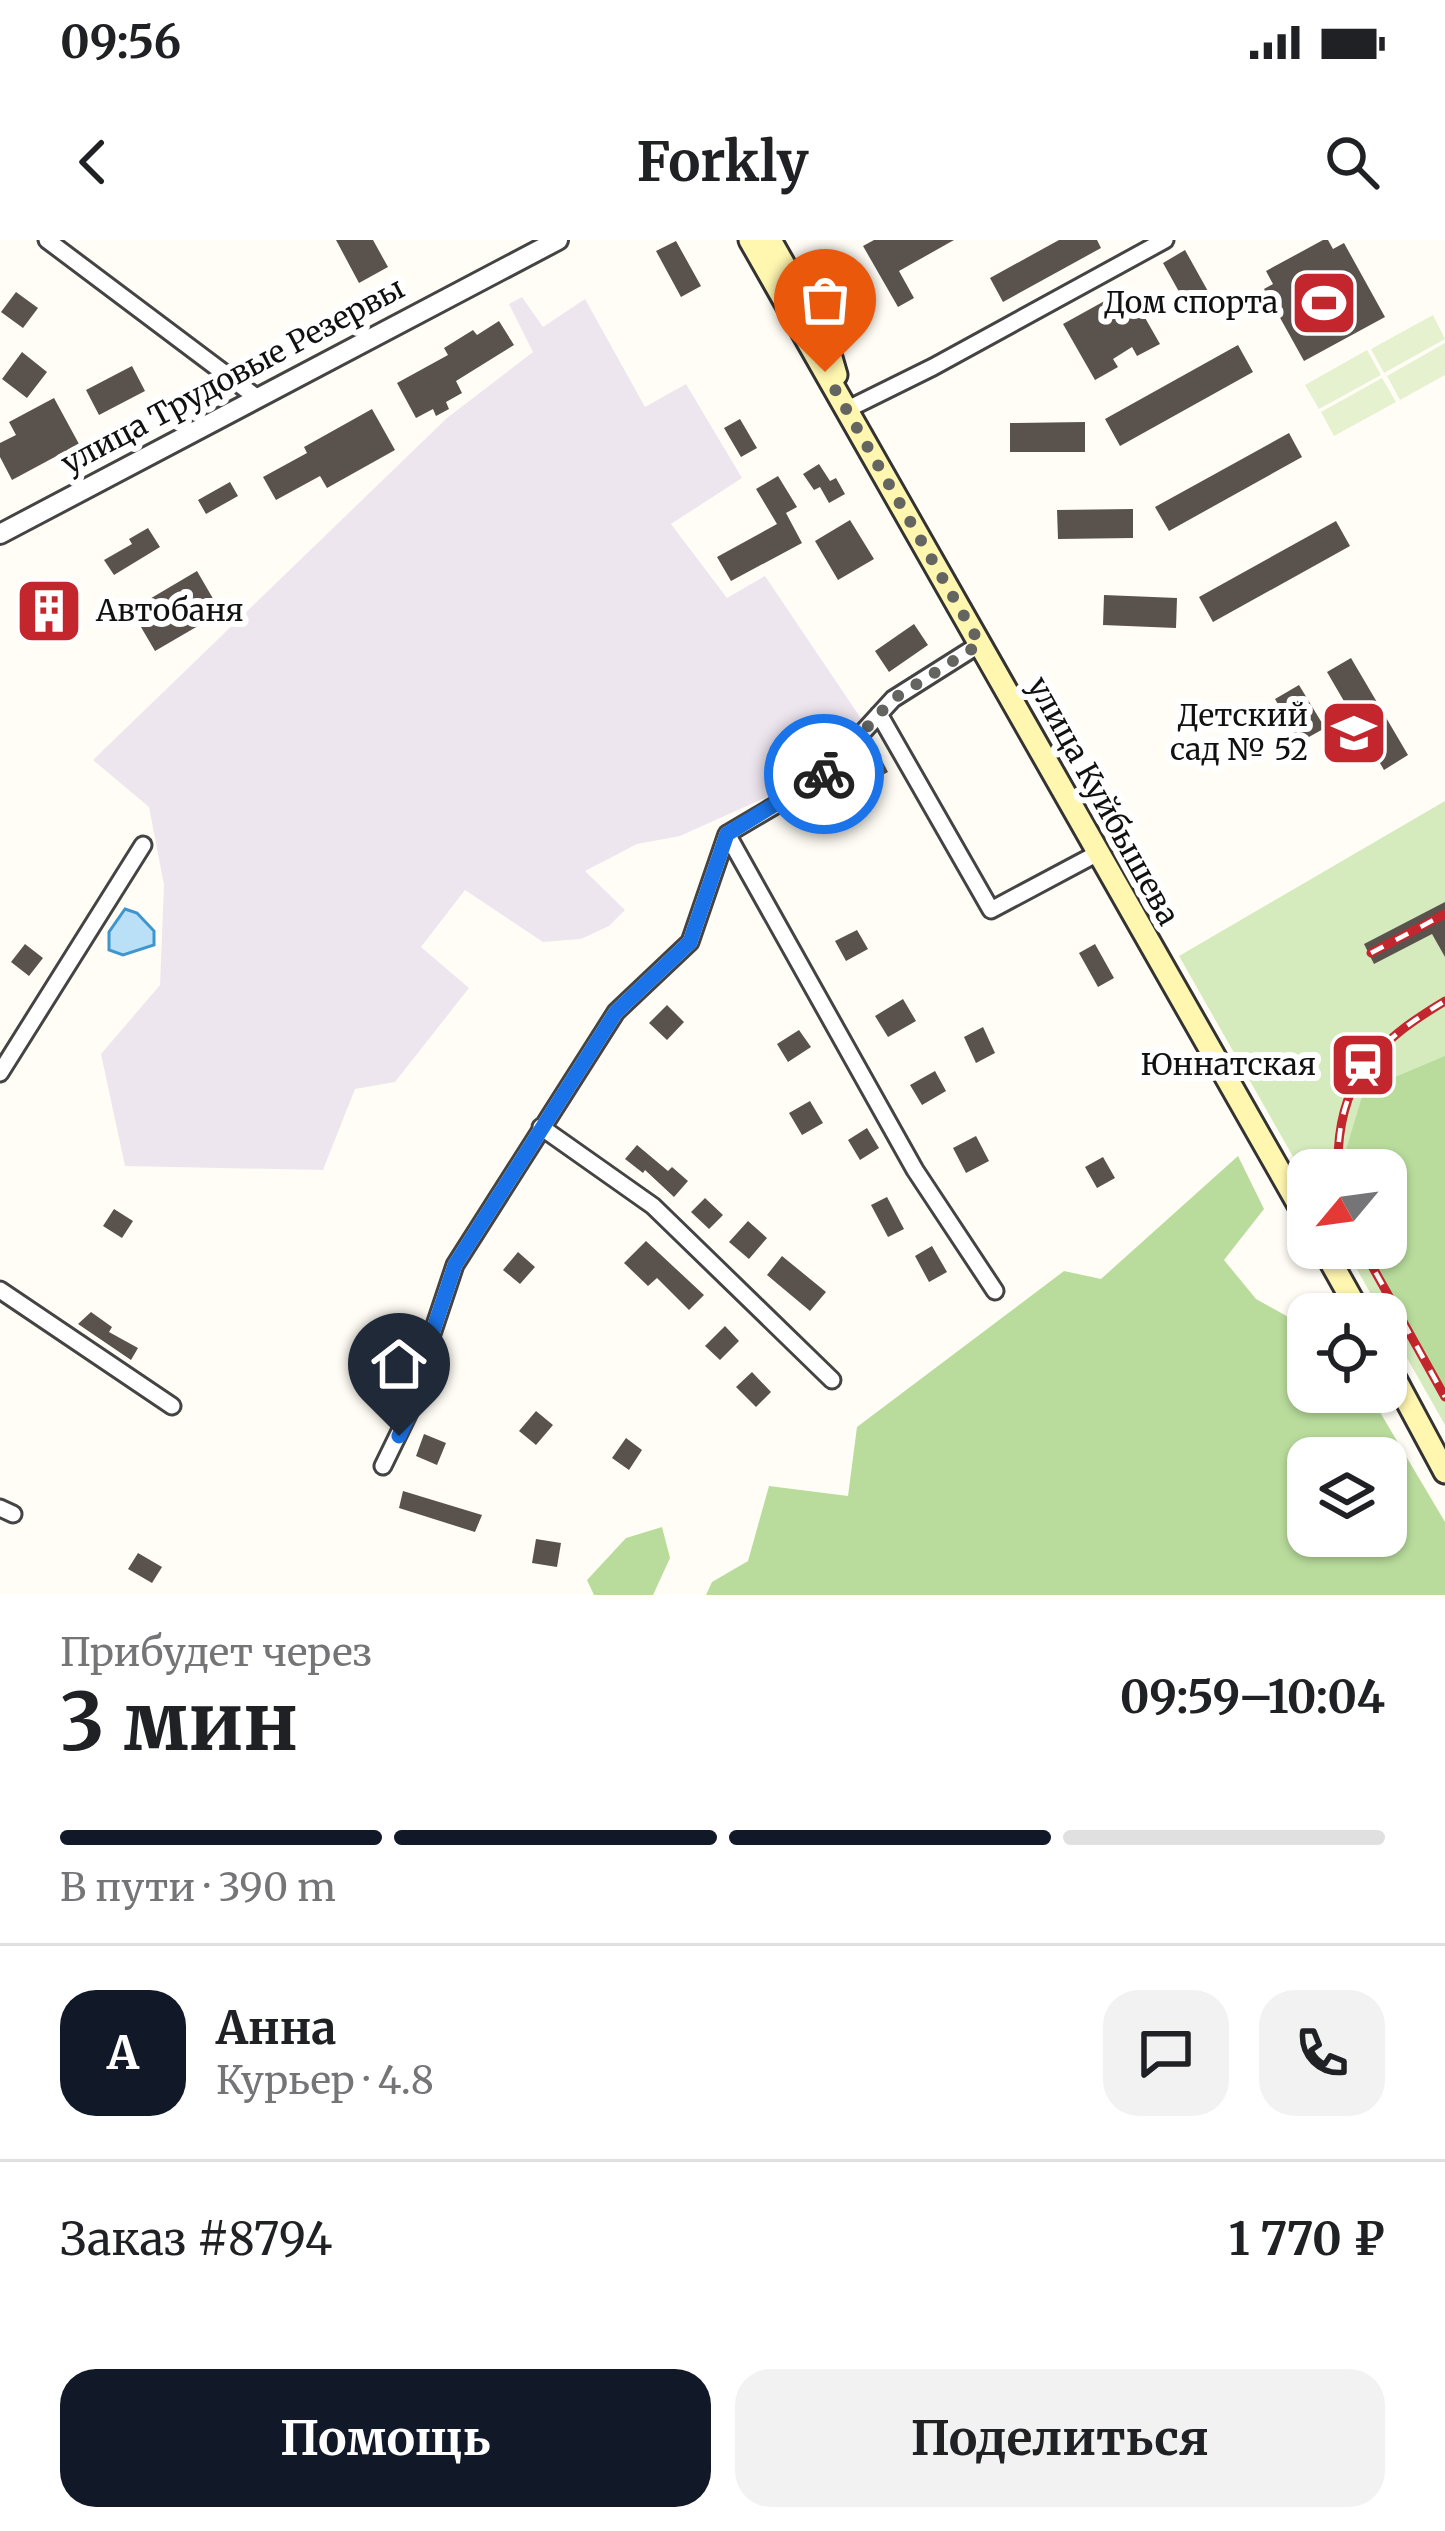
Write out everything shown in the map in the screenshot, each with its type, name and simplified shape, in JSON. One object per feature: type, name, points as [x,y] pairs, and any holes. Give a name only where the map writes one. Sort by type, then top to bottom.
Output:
[{"type":"main road","points":[[750,240],[846,410]]},
{"type":"main road","points":[[770,240],[825,337],[846,410]]},
{"type":"main road","name":"улица Куйбышева","points":[[846,410],[1287,1184]]},
{"type":"main road","points":[[1407,1401],[1445,1472]]},
{"type":"street","points":[[47,240],[256,397]]},
{"type":"street","name":"улица Трудовые Резервы","points":[[0,534],[558,240]]},
{"type":"street","points":[[846,410],[1165,240]]},
{"type":"street","points":[[383,1466],[421,1388],[430,1340],[455,1265],[616,1012],[690,942],[727,834],[820,779],[893,699],[980,644]]},
{"type":"street","points":[[879,714],[991,910],[1098,853]]},
{"type":"street","points":[[727,834],[915,1170],[995,1291]]},
{"type":"street","points":[[0,1073],[143,845]]},
{"type":"street","points":[[542,1126],[653,1206],[832,1380]]},
{"type":"street","points":[[0,1290],[172,1406]]},
{"type":"shaded area","points":[[522,297],[543,327],[585,299],[645,407],[686,384],[742,478],[671,524],[727,598],[765,576],[864,723],[816,775],[680,836],[637,844],[585,871],[625,910],[609,926],[581,939],[543,942],[465,890],[421,947],[469,988],[395,1082],[355,1089],[323,1170],[125,1166],[101,1054],[160,985],[164,885],[149,807],[93,760],[447,418],[533,352],[509,304]]},
{"type":"green space","points":[[1433,315],[1445,339],[1384,373],[1371,349]]},
{"type":"green space","points":[[1445,343],[1445,375],[1400,400],[1387,376]]},
{"type":"green space","points":[[1367,350],[1381,375],[1319,409],[1305,385]]},
{"type":"green space","points":[[1382,378],[1396,402],[1334,436],[1321,412]]},
{"type":"green space","points":[[1445,801],[1445,1425],[1407,1358],[1407,1293],[1370,1293],[1357,1269],[1407,1269],[1407,1149],[1289,1149],[1179,956]]},
{"type":"green space","points":[[1445,1056],[1445,1393],[1407,1327],[1407,1293],[1387,1293],[1373,1269],[1407,1269],[1407,1149],[1346,1149],[1364,1090]]},
{"type":"green space","points":[[1238,1156],[1264,1209],[1224,1260],[1256,1299],[1287,1316],[1287,1413],[1380,1413],[1395,1437],[1287,1437],[1287,1557],[1407,1557],[1407,1458],[1445,1522],[1445,1595],[706,1595],[712,1582],[748,1561],[769,1486],[848,1496],[857,1427],[1064,1271],[1101,1279]]},
{"type":"green space","points":[[662,1527],[670,1558],[653,1595],[594,1595],[587,1580],[626,1538]]},
{"type":"water","points":[[125,909],[137,913],[154,931],[154,945],[123,955],[109,950],[109,932]]},
{"type":"building","points":[[336,240],[373,240],[388,267],[359,283]]},
{"type":"building","points":[[874,240],[954,240],[899,271],[914,298],[898,307],[863,246]]},
{"type":"building","points":[[1059,240],[1097,240],[1101,248],[1003,302],[990,278]]},
{"type":"building","name":"Дом спорта","points":[[1323,240],[1333,249],[1344,243],[1385,317],[1304,361],[1264,289],[1273,284],[1266,271]]},
{"type":"building","points":[[676,241],[701,286],[681,297],[656,251]]},
{"type":"building","points":[[1185,250],[1214,302],[1192,315],[1163,263]]},
{"type":"building","points":[[1128,288],[1160,344],[1137,356],[1132,347],[1113,359],[1118,367],[1095,380],[1063,324]]},
{"type":"building","points":[[16,292],[38,308],[23,328],[1,312]]},
{"type":"building","points":[[499,321],[514,345],[456,381],[462,393],[446,402],[449,409],[436,416],[433,409],[416,418],[397,383],[448,355],[444,348],[473,330],[477,335]]},
{"type":"building","points":[[1238,345],[1253,372],[1120,446],[1105,419]]},
{"type":"building","points":[[22,352],[47,372],[27,398],[2,379]]},
{"type":"building","points":[[132,366],[145,391],[99,415],[86,390]]},
{"type":"building","points":[[54,398],[79,444],[12,480],[0,457],[0,443],[16,435],[9,422]]},
{"type":"building","points":[[372,409],[395,450],[327,488],[320,476],[276,500],[263,477],[307,453],[304,447]]},
{"type":"building","points":[[740,419],[757,448],[741,457],[724,428]]},
{"type":"building","points":[[1085,422],[1085,452],[1010,452],[1010,423]]},
{"type":"building","points":[[1289,433],[1302,457],[1169,531],[1155,507]]},
{"type":"building","points":[[819,464],[830,481],[836,478],[845,494],[829,503],[820,487],[814,490],[803,474]]},
{"type":"building","points":[[778,476],[797,507],[786,513],[802,543],[731,581],[717,557],[777,524],[756,489]]},
{"type":"building","points":[[230,482],[238,496],[206,514],[198,500]]},
{"type":"building","points":[[1133,509],[1133,538],[1058,539],[1057,510]]},
{"type":"building","points":[[850,520],[874,559],[838,580],[815,541]]},
{"type":"building","points":[[1336,521],[1350,546],[1213,622],[1199,597]]},
{"type":"building","points":[[148,528],[160,547],[114,575],[104,560]]},
{"type":"building","points":[[197,571],[215,602],[192,616],[198,626],[155,651],[131,610]]},
{"type":"building","name":"Автобаня","points":[[56,591],[70,614],[41,631],[28,607]]},
{"type":"building","points":[[1104,595],[1177,598],[1176,628],[1103,625]]},
{"type":"building","points":[[914,624],[928,645],[889,672],[875,651]]},
{"type":"building","points":[[1351,658],[1408,755],[1384,770],[1327,672]]},
{"type":"building","points":[[1299,685],[1325,728],[1300,742],[1275,699]]},
{"type":"building","points":[[877,751],[888,772],[869,782],[858,761]]},
{"type":"building","points":[[1445,902],[1445,957],[1432,934],[1374,964],[1364,944]]},
{"type":"building","points":[[857,930],[868,949],[846,961],[835,941]]},
{"type":"building","points":[[25,944],[43,958],[29,976],[11,962]]},
{"type":"building","points":[[1095,944],[1114,978],[1098,987],[1079,953]]},
{"type":"building","points":[[903,999],[916,1021],[888,1037],[875,1016]]},
{"type":"building","points":[[667,1005],[684,1022],[667,1040],[649,1023]]},
{"type":"building","points":[[983,1027],[995,1053],[976,1063],[964,1037]]},
{"type":"building","points":[[799,1030],[811,1047],[788,1062],[777,1044]]},
{"type":"building","points":[[935,1071],[946,1091],[922,1105],[910,1085]]},
{"type":"building","points":[[810,1101],[823,1123],[802,1135],[789,1113]]},
{"type":"building","points":[[867,1128],[879,1148],[860,1160],[848,1140]]},
{"type":"building","points":[[976,1136],[989,1161],[966,1173],[953,1148]]},
{"type":"building","points":[[637,1145],[688,1181],[674,1197],[625,1159]]},
{"type":"building","points":[[1103,1157],[1115,1178],[1097,1188],[1085,1167]]},
{"type":"building","points":[[887,1197],[904,1229],[888,1237],[871,1205]]},
{"type":"building","points":[[705,1198],[723,1215],[709,1229],[691,1212]]},
{"type":"building","points":[[114,1209],[133,1221],[122,1238],[103,1226]]},
{"type":"building","points":[[748,1221],[767,1238],[749,1259],[729,1242]]},
{"type":"building","points":[[646,1241],[704,1295],[689,1310],[657,1278],[648,1286],[624,1263]]},
{"type":"building","points":[[932,1246],[947,1272],[929,1282],[915,1256]]},
{"type":"building","points":[[518,1252],[535,1267],[520,1284],[503,1270]]},
{"type":"building","points":[[782,1256],[826,1292],[810,1311],[767,1275]]},
{"type":"building","points":[[91,1312],[112,1327],[109,1332],[138,1348],[131,1360],[78,1324]]},
{"type":"building","points":[[725,1326],[739,1341],[720,1360],[705,1346]]},
{"type":"building","points":[[752,1372],[771,1392],[756,1407],[736,1387]]},
{"type":"building","points":[[536,1411],[553,1425],[536,1445],[519,1431]]},
{"type":"building","points":[[424,1434],[446,1443],[437,1465],[416,1456]]},
{"type":"building","points":[[626,1438],[642,1450],[629,1470],[612,1458]]},
{"type":"building","points":[[403,1491],[482,1515],[475,1532],[399,1508]]},
{"type":"building","points":[[536,1539],[561,1543],[557,1567],[532,1563]]},
{"type":"building","points":[[138,1553],[162,1567],[152,1583],[128,1569]]},
{"type":"railway","points":[[1371,953],[1445,914]]},
{"type":"railway","points":[[1339,1149],[1344,1113],[1364,1069],[1398,1033],[1445,1001]]},
{"type":"railway","points":[[1374,1269],[1445,1397]]},
{"type":"way so far","points":[[824,774],[893,699],[980,644],[825,372]]},
{"type":"place","name":"Дом спорта","points":[[1324,303]]},
{"type":"place","name":"Автобаня","points":[[49,611]]},
{"type":"place","name":"Детский сад № 52","points":[[1354,733]]},
{"type":"place","name":"Юннатская","points":[[1363,1065]]},
{"type":"route","points":[[399,1436],[421,1388],[430,1340],[455,1265],[616,1012],[690,942],[727,834],[824,774]]}]
